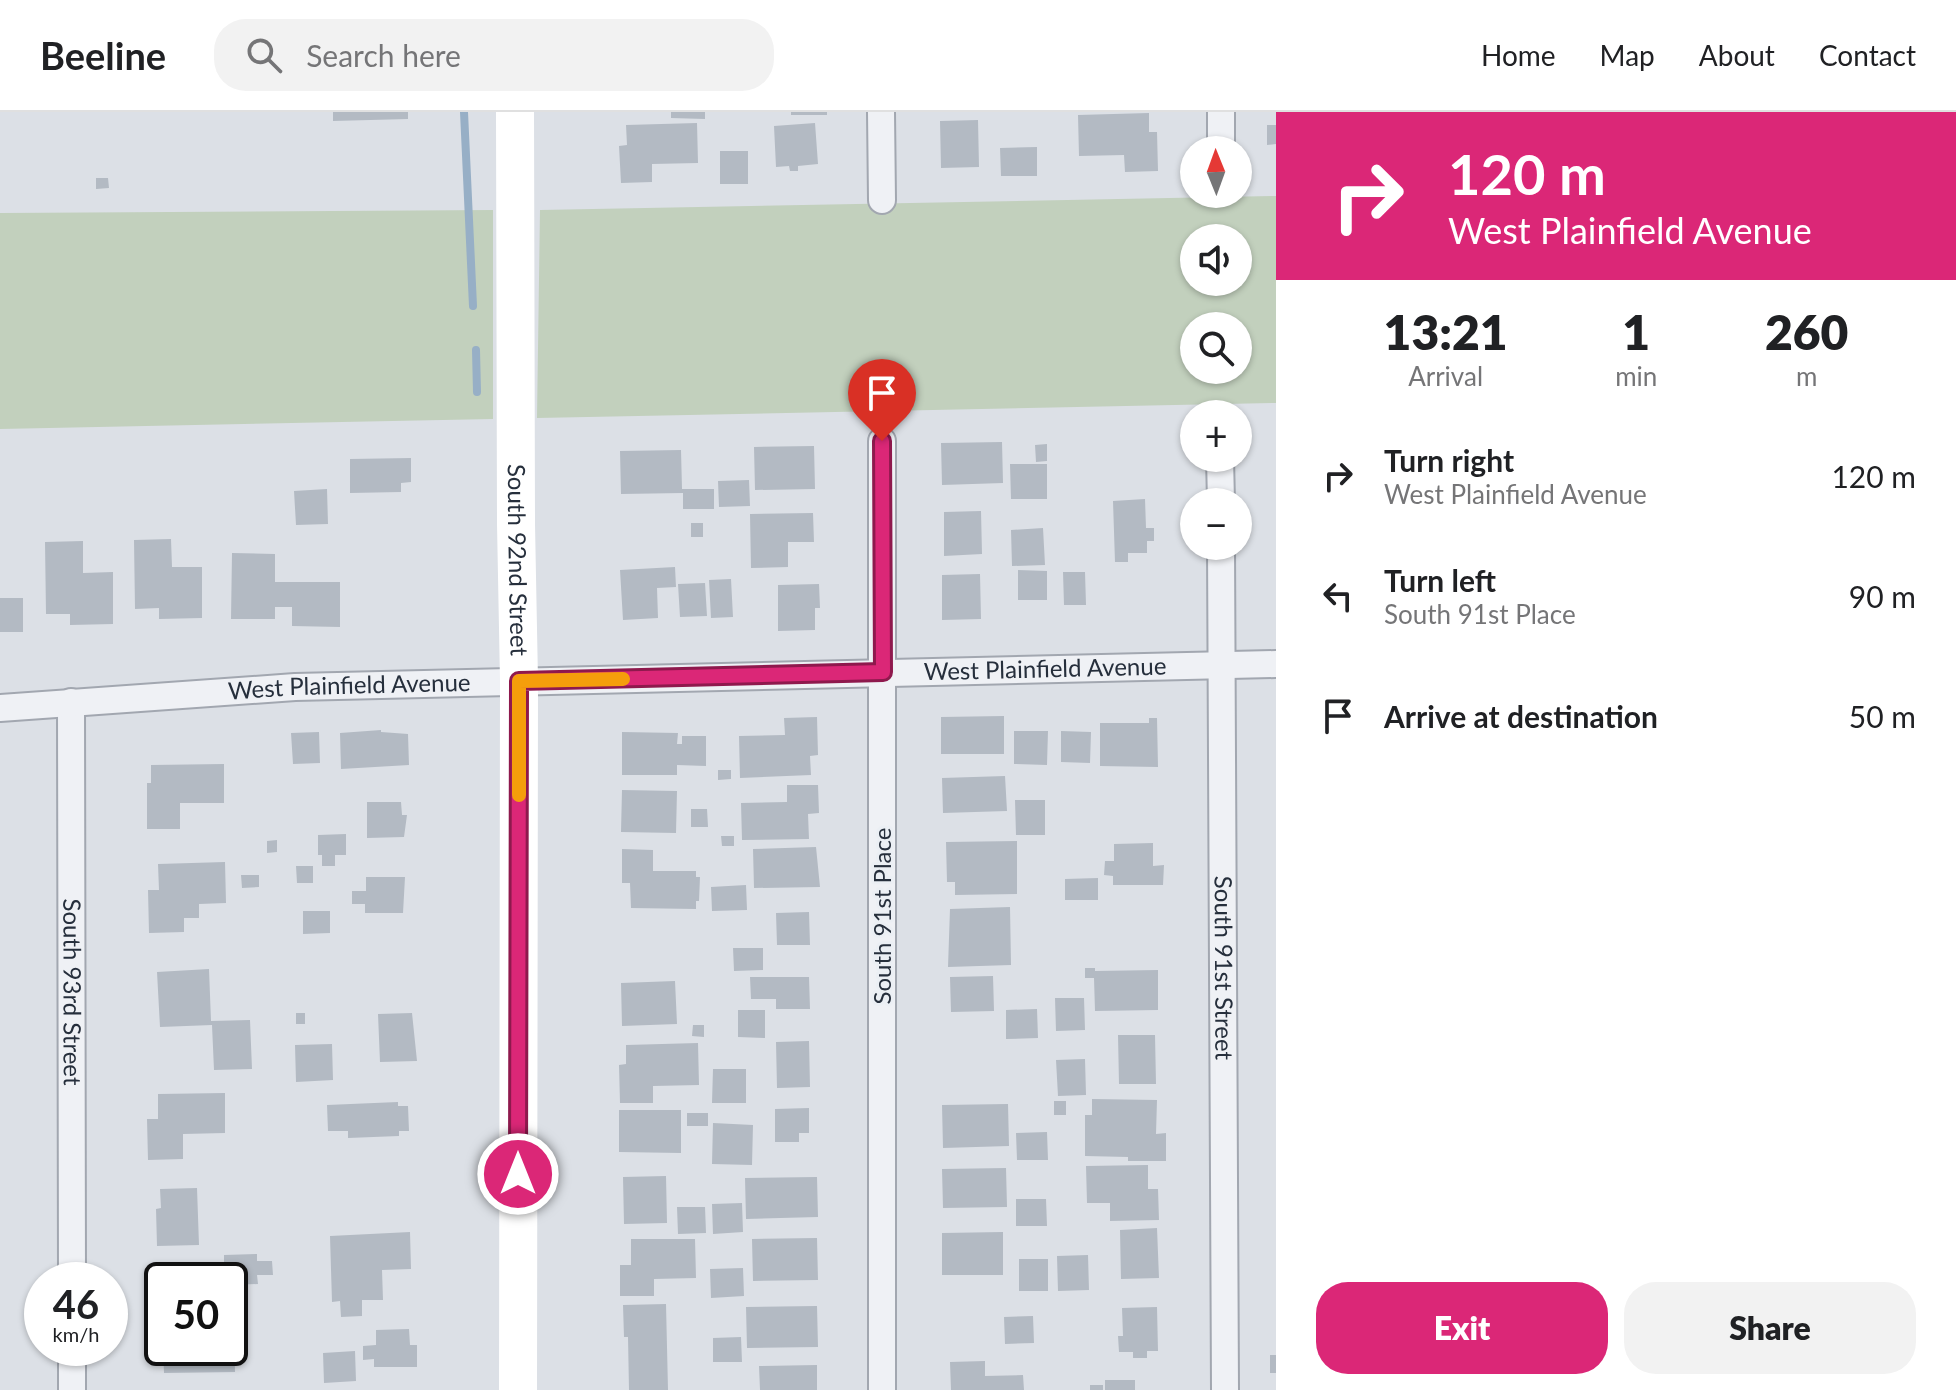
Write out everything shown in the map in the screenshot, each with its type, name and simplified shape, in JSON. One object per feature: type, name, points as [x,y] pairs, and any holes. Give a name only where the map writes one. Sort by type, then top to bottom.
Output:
[{"type":"main road","name":"South 92nd Street","points":[[515,112],[519,681],[518,1390]]},
{"type":"street","points":[[881,112],[882,200]]},
{"type":"street","points":[[1221,112],[1221,136]]},
{"type":"street","name":"South 91st Place","points":[[882,441],[882,1390]]},
{"type":"street","name":"South 91st Street","points":[[1221,560],[1225,1390]]},
{"type":"street","name":"West Plainfield Avenue","points":[[0,708],[295,687],[1276,664]]},
{"type":"street","name":"South 93rd Street","points":[[71,702],[72,1262]]},
{"type":"street","points":[[72,1366],[72,1390]]},
{"type":"green space","points":[[1252,196],[1276,196],[1276,403],[1180,400],[1180,405],[537,418],[540,210],[1180,198],[1180,208],[1252,208]]},
{"type":"green space","points":[[493,210],[493,419],[0,429],[0,213]]},
{"type":"building","points":[[333,112],[408,112],[408,119],[333,121]]},
{"type":"building","points":[[671,112],[705,112],[705,119],[671,118]]},
{"type":"building","points":[[791,112],[827,112],[827,115],[791,115]]},
{"type":"building","points":[[1149,113],[1149,132],[1157,132],[1158,171],[1125,172],[1124,155],[1079,156],[1078,115]]},
{"type":"building","points":[[978,120],[979,167],[941,168],[940,121]]},
{"type":"building","points":[[697,123],[698,163],[652,164],[652,182],[621,183],[619,146],[627,145],[626,125]]},
{"type":"building","points":[[815,123],[818,164],[798,166],[798,171],[790,171],[789,166],[776,167],[774,126]]},
{"type":"building","points":[[1267,125],[1276,125],[1276,144],[1267,145]]},
{"type":"building","points":[[1037,147],[1037,176],[1001,176],[1000,148]]},
{"type":"building","points":[[720,151],[748,151],[748,184],[720,184]]},
{"type":"building","points":[[96,178],[108,178],[109,188],[96,189]]},
{"type":"building","points":[[1002,442],[1003,483],[942,485],[941,443]]},
{"type":"building","points":[[1047,444],[1047,461],[1036,462],[1035,445]]},
{"type":"building","points":[[814,446],[815,489],[755,490],[754,447]]},
{"type":"building","points":[[681,450],[682,489],[714,489],[714,509],[683,509],[683,493],[621,494],[620,451]]},
{"type":"building","points":[[411,458],[411,482],[401,483],[401,492],[350,493],[350,459]]},
{"type":"building","points":[[1010,464],[1047,464],[1047,499],[1011,499]]},
{"type":"building","points":[[749,480],[750,506],[719,507],[718,481]]},
{"type":"building","points":[[327,489],[328,524],[296,525],[294,491]]},
{"type":"building","points":[[1145,499],[1146,528],[1154,528],[1154,541],[1147,541],[1147,553],[1128,553],[1128,562],[1115,562],[1113,501]]},
{"type":"building","points":[[981,511],[982,554],[944,556],[944,512]]},
{"type":"building","points":[[813,513],[814,542],[788,542],[788,567],[751,568],[750,514]]},
{"type":"building","points":[[691,523],[703,523],[703,537],[691,537]]},
{"type":"building","points":[[1043,528],[1045,565],[1012,566],[1011,530]]},
{"type":"building","points":[[171,539],[172,567],[202,567],[202,618],[159,619],[159,608],[135,609],[134,540]]},
{"type":"building","points":[[83,541],[83,573],[113,572],[113,624],[70,625],[70,614],[46,614],[45,542]]},
{"type":"building","points":[[232,553],[275,554],[275,582],[340,582],[340,627],[292,626],[292,607],[275,607],[275,619],[231,619]]},
{"type":"building","points":[[675,567],[676,587],[657,588],[658,618],[623,620],[620,570]]},
{"type":"building","points":[[1018,570],[1047,571],[1047,600],[1018,600]]},
{"type":"building","points":[[1063,572],[1085,572],[1086,605],[1064,605]]},
{"type":"building","points":[[980,574],[981,619],[942,620],[942,575]]},
{"type":"building","points":[[731,579],[733,617],[711,618],[709,580]]},
{"type":"building","points":[[705,583],[707,616],[680,617],[678,584]]},
{"type":"building","points":[[819,584],[820,608],[815,608],[815,630],[778,631],[778,585]]},
{"type":"building","points":[[0,598],[23,598],[23,632],[0,632]]},
{"type":"building","points":[[1004,716],[1004,754],[941,754],[941,717]]},
{"type":"building","points":[[817,717],[818,755],[810,756],[811,775],[740,778],[739,736],[785,735],[784,718]]},
{"type":"building","points":[[1149,718],[1157,718],[1158,767],[1100,766],[1100,723],[1149,723]]},
{"type":"building","points":[[381,730],[408,734],[409,765],[341,769],[340,733]]},
{"type":"building","points":[[1014,731],[1048,731],[1047,765],[1014,764]]},
{"type":"building","points":[[1061,731],[1091,732],[1090,763],[1061,762]]},
{"type":"building","points":[[319,732],[320,763],[293,764],[291,733]]},
{"type":"building","points":[[622,732],[678,733],[677,744],[682,744],[682,736],[706,736],[706,766],[677,765],[677,775],[622,775]]},
{"type":"building","points":[[224,764],[224,803],[180,803],[180,829],[147,829],[147,783],[151,783],[151,765]]},
{"type":"building","points":[[718,770],[731,770],[731,779],[718,780]]},
{"type":"building","points":[[1005,776],[1007,811],[943,813],[942,778]]},
{"type":"building","points":[[787,785],[818,785],[819,813],[808,814],[809,839],[742,840],[741,803],[787,802]]},
{"type":"building","points":[[622,790],[677,791],[676,833],[621,832]]},
{"type":"building","points":[[1015,800],[1045,800],[1045,835],[1016,835]]},
{"type":"building","points":[[367,802],[401,802],[402,815],[407,815],[404,837],[367,838]]},
{"type":"building","points":[[691,809],[707,809],[708,827],[691,827]]},
{"type":"building","points":[[346,834],[346,855],[335,855],[335,866],[322,866],[322,855],[318,855],[318,835]]},
{"type":"building","points":[[721,836],[734,836],[734,846],[722,846]]},
{"type":"building","points":[[277,840],[277,852],[267,853],[267,841]]},
{"type":"building","points":[[1017,841],[1017,894],[955,895],[955,882],[947,882],[946,842]]},
{"type":"building","points":[[1153,843],[1153,866],[1164,865],[1163,885],[1113,885],[1113,876],[1104,875],[1105,861],[1114,861],[1114,844]]},
{"type":"building","points":[[816,847],[820,887],[754,888],[753,849]]},
{"type":"building","points":[[622,849],[653,850],[653,871],[696,871],[696,877],[700,877],[696,909],[631,908],[630,883],[622,883]]},
{"type":"building","points":[[225,862],[226,903],[199,904],[199,918],[184,918],[184,932],[149,933],[148,890],[159,890],[158,864]]},
{"type":"building","points":[[296,866],[313,866],[313,883],[297,883]]},
{"type":"building","points":[[241,875],[259,875],[259,887],[242,888]]},
{"type":"building","points":[[366,877],[405,877],[403,913],[365,913],[365,904],[352,904],[352,891],[366,891]]},
{"type":"building","points":[[1098,878],[1098,900],[1065,900],[1065,879]]},
{"type":"building","points":[[746,885],[747,910],[712,911],[711,887]]},
{"type":"building","points":[[1010,907],[1011,965],[948,967],[950,909]]},
{"type":"building","points":[[303,911],[330,911],[330,933],[303,934]]},
{"type":"building","points":[[809,912],[810,945],[777,945],[776,913]]},
{"type":"building","points":[[733,948],[763,948],[763,970],[734,971]]},
{"type":"building","points":[[1085,968],[1095,968],[1095,971],[1158,970],[1158,1010],[1095,1011],[1094,978],[1085,978]]},
{"type":"building","points":[[209,969],[211,1021],[250,1020],[252,1069],[214,1070],[212,1025],[160,1027],[157,972]]},
{"type":"building","points":[[993,976],[994,1011],[951,1012],[950,977]]},
{"type":"building","points":[[750,977],[809,977],[810,1009],[776,1009],[776,999],[751,999]]},
{"type":"building","points":[[675,981],[677,1024],[622,1026],[621,983]]},
{"type":"building","points":[[1055,998],[1084,998],[1085,1030],[1056,1031]]},
{"type":"building","points":[[1037,1009],[1038,1038],[1006,1039],[1006,1010]]},
{"type":"building","points":[[738,1010],[765,1010],[765,1038],[738,1037]]},
{"type":"building","points":[[296,1013],[305,1013],[305,1024],[296,1024]]},
{"type":"building","points":[[412,1013],[417,1061],[380,1062],[378,1014]]},
{"type":"building","points":[[693,1025],[704,1025],[704,1037],[692,1036]]},
{"type":"building","points":[[1118,1035],[1155,1035],[1156,1084],[1119,1084]]},
{"type":"building","points":[[809,1041],[810,1087],[777,1088],[776,1042]]},
{"type":"building","points":[[698,1043],[699,1085],[653,1086],[653,1103],[620,1103],[619,1065],[626,1064],[626,1045]]},
{"type":"building","points":[[332,1044],[333,1080],[296,1082],[295,1045]]},
{"type":"building","points":[[1085,1059],[1086,1095],[1058,1096],[1056,1060]]},
{"type":"building","points":[[713,1069],[746,1069],[746,1103],[712,1103]]},
{"type":"building","points":[[225,1093],[225,1133],[183,1134],[183,1159],[148,1160],[147,1119],[158,1119],[158,1094]]},
{"type":"building","points":[[1092,1099],[1157,1100],[1156,1134],[1166,1133],[1166,1161],[1085,1156],[1085,1115],[1092,1115]]},
{"type":"building","points":[[1054,1101],[1066,1101],[1066,1115],[1054,1115]]},
{"type":"building","points":[[398,1102],[398,1106],[408,1106],[409,1131],[399,1131],[399,1136],[348,1138],[348,1131],[328,1131],[327,1105]]},
{"type":"building","points":[[1008,1104],[1009,1146],[943,1148],[942,1105]]},
{"type":"building","points":[[809,1108],[809,1133],[799,1133],[799,1142],[775,1142],[775,1109]]},
{"type":"building","points":[[619,1110],[681,1110],[681,1153],[619,1152]]},
{"type":"building","points":[[687,1113],[708,1113],[708,1126],[687,1126]]},
{"type":"building","points":[[713,1123],[753,1125],[752,1165],[712,1164]]},
{"type":"building","points":[[1047,1132],[1048,1160],[1017,1160],[1016,1133]]},
{"type":"building","points":[[1148,1165],[1148,1189],[1158,1189],[1159,1220],[1110,1221],[1110,1203],[1087,1203],[1086,1166]]},
{"type":"building","points":[[1006,1168],[1007,1207],[943,1208],[942,1169]]},
{"type":"building","points":[[666,1176],[667,1223],[624,1224],[623,1177]]},
{"type":"building","points":[[817,1177],[818,1217],[746,1219],[745,1178]]},
{"type":"building","points":[[197,1188],[199,1245],[157,1246],[156,1209],[161,1208],[160,1189]]},
{"type":"building","points":[[1016,1199],[1046,1199],[1047,1226],[1016,1226]]},
{"type":"building","points":[[742,1203],[743,1232],[713,1234],[712,1204]]},
{"type":"building","points":[[677,1207],[705,1207],[706,1233],[678,1234]]},
{"type":"building","points":[[1157,1228],[1159,1278],[1121,1279],[1120,1230]]},
{"type":"building","points":[[410,1232],[411,1269],[382,1270],[383,1300],[362,1300],[362,1316],[341,1317],[340,1301],[332,1302],[330,1236]]},
{"type":"building","points":[[1003,1232],[1003,1275],[942,1275],[942,1233]]},
{"type":"building","points":[[817,1238],[818,1280],[753,1281],[752,1239]]},
{"type":"building","points":[[631,1239],[695,1239],[696,1278],[654,1279],[654,1296],[620,1296],[620,1265],[631,1265]]},
{"type":"building","points":[[257,1254],[257,1261],[272,1261],[273,1275],[257,1275],[258,1284],[248,1284],[248,1262],[224,1262],[224,1255]]},
{"type":"building","points":[[1088,1255],[1089,1290],[1058,1291],[1057,1256]]},
{"type":"building","points":[[1019,1259],[1048,1259],[1048,1291],[1019,1291]]},
{"type":"building","points":[[743,1268],[744,1296],[711,1298],[710,1269]]},
{"type":"building","points":[[666,1304],[668,1390],[629,1390],[628,1337],[624,1337],[623,1305]]},
{"type":"building","points":[[817,1306],[818,1347],[747,1348],[746,1307]]},
{"type":"building","points":[[1157,1307],[1158,1351],[1147,1351],[1147,1358],[1133,1358],[1133,1352],[1119,1352],[1118,1336],[1123,1336],[1122,1308]]},
{"type":"building","points":[[1033,1316],[1034,1343],[1005,1344],[1004,1317]]},
{"type":"building","points":[[409,1329],[410,1345],[417,1345],[417,1367],[374,1367],[374,1359],[363,1360],[363,1346],[376,1345],[376,1330]]},
{"type":"building","points":[[741,1337],[742,1362],[713,1362],[713,1338]]},
{"type":"building","points":[[355,1351],[356,1381],[324,1383],[323,1353]]},
{"type":"building","points":[[1270,1355],[1276,1355],[1276,1373],[1270,1373]]},
{"type":"building","points":[[985,1361],[985,1376],[1023,1375],[1024,1390],[951,1390],[950,1362]]},
{"type":"building","points":[[817,1365],[817,1390],[760,1390],[759,1366]]},
{"type":"building","points":[[164,1366],[235,1366],[235,1372],[164,1373]]},
{"type":"building","points":[[1105,1380],[1135,1380],[1135,1390],[1105,1390]]},
{"type":"building","points":[[1090,1385],[1103,1385],[1103,1390],[1090,1390]]},
{"type":"waterway","points":[[464,112],[473,306]]},
{"type":"waterway","points":[[476,350],[477,392]]},
{"type":"slow traffic","points":[[519,795],[519,681],[623,679]]},
{"type":"route","points":[[518,1174],[519,681],[883,672],[882,441]]}]
